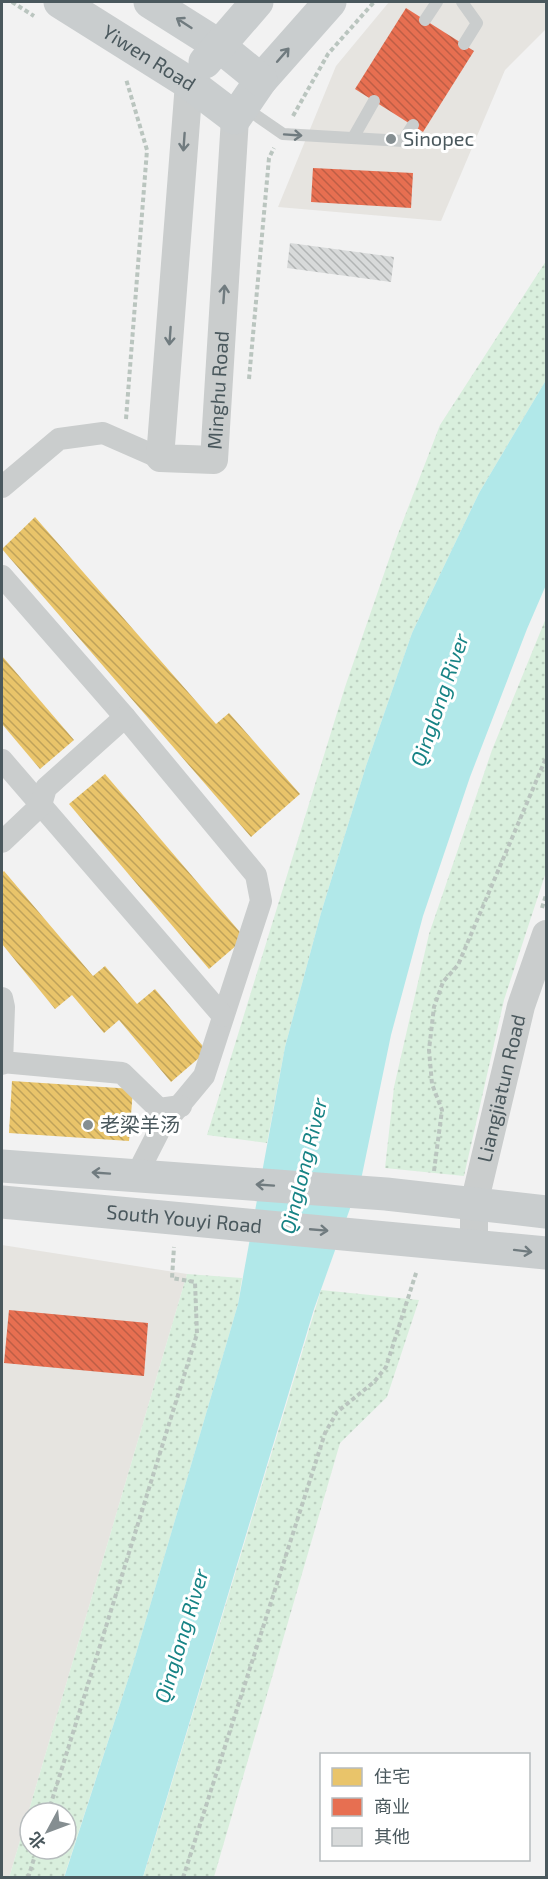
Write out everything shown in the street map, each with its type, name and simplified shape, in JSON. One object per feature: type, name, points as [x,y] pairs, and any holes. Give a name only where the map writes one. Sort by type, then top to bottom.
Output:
[{"type":"main road","points":[[150,2],[218,45],[246,102],[330,2]]},
{"type":"main road","points":[[189,83],[218,45],[257,2]]},
{"type":"main road","name":"Yiwen Road","points":[[50,11],[189,83],[246,102]]},
{"type":"main road","name":"South Youyi Road","points":[[2,1166],[387,1194],[546,1212]]},
{"type":"main road","name":"South Youyi Road","points":[[2,1202],[176,1231],[389,1236],[546,1253]]},
{"type":"street","points":[[2,487],[59,439],[103,433],[160,458],[189,83]]},
{"type":"street","name":"Minghu Road","points":[[160,458],[213,460],[246,102]]},
{"type":"street","points":[[2,576],[125,717],[256,875],[261,901],[204,1076],[160,1129],[136,1176]]},
{"type":"street","points":[[2,842],[41,806],[46,788],[125,717]]},
{"type":"street","points":[[2,760],[224,1016]]},
{"type":"street","name":"Liangjiatun Road","points":[[474,1245],[474,1204],[521,1006],[546,934]]},
{"type":"street","points":[[2,998],[2,1062],[123,1073],[159,1109],[181,1106]]},
{"type":"lane","points":[[425,20],[437,2]]},
{"type":"lane","points":[[462,2],[477,23],[464,44]]},
{"type":"lane","points":[[353,138],[374,101]]},
{"type":"lane","points":[[246,102],[283,134],[403,141],[413,125]]},
{"type":"path","points":[[12,2],[50,11]]},
{"type":"path","points":[[249,380],[269,158],[328,54],[375,2]]},
{"type":"path","points":[[124,442],[147,150],[125,76]]},
{"type":"path","points":[[429,1199],[442,1110],[432,1084],[429,1050],[434,1007],[443,982],[458,964],[546,758]]},
{"type":"path","points":[[52,1801],[197,1334],[195,1282],[171,1278],[176,1231]]},
{"type":"path","points":[[183,1878],[325,1433],[338,1412],[374,1382],[386,1366],[412,1292],[419,1261]]},
{"type":"path","points":[[28,1878],[33,1861]]},
{"type":"shaded area","name":"Sinopec","points":[[389,2],[546,2],[546,29],[505,70],[441,221],[278,207],[336,66]]},
{"type":"shaded area","points":[[2,1245],[187,1274],[32,1801],[18,1801],[18,1847],[9,1878],[2,1877]]},
{"type":"green space","points":[[546,261],[546,380],[479,493],[412,633],[366,766],[321,913],[285,1047],[267,1143],[207,1135],[345,687],[396,539],[440,425]]},
{"type":"green space","points":[[546,618],[546,872],[504,1000],[464,1176],[385,1168],[394,1087],[429,934],[492,750]]},
{"type":"green space","points":[[187,1274],[242,1278],[238,1304],[133,1664],[78,1834],[78,1801],[32,1801]]},
{"type":"green space","points":[[321,1290],[419,1300],[387,1397],[340,1443],[214,1877],[143,1878]]},
{"type":"green space","points":[[18,1847],[18,1861],[69,1861],[64,1877],[9,1878]]},
{"type":"water","name":"Qinglong River","points":[[546,380],[546,585],[470,777],[423,916],[391,1035],[362,1175],[314,1309],[143,1877],[64,1878],[69,1861],[78,1861],[78,1835],[133,1664],[238,1304],[285,1047],[321,913],[366,766],[412,633],[479,493]]},
{"type":"building: 住宅","points":[[35,517],[216,724],[229,713],[300,794],[251,837],[2,549]]},
{"type":"building: 住宅","points":[[2,656],[74,740],[40,769],[2,724]]},
{"type":"building: 住宅","points":[[105,774],[245,938],[209,969],[69,804]]},
{"type":"building: 住宅","points":[[4,871],[93,976],[105,966],[137,1004],[155,989],[207,1051],[171,1082],[119,1020],[104,1033],[72,995],[55,1009],[2,944],[2,873]]},
{"type":"building: 住宅","points":[[12,1081],[133,1089],[129,1141],[9,1133]]},
{"type":"building: 商业","points":[[406,8],[474,51],[423,132],[355,89]]},
{"type":"building: 商业","points":[[313,168],[413,173],[411,208],[311,202]]},
{"type":"building: 商业","points":[[9,1310],[148,1323],[144,1376],[4,1363]]},
{"type":"building: 其他","points":[[290,243],[394,257],[391,282],[287,268]]},
{"type":"place","name":"Sinopec","points":[[391,139]]},
{"type":"place","name":"老梁羊汤","points":[[88,1125]]}]
